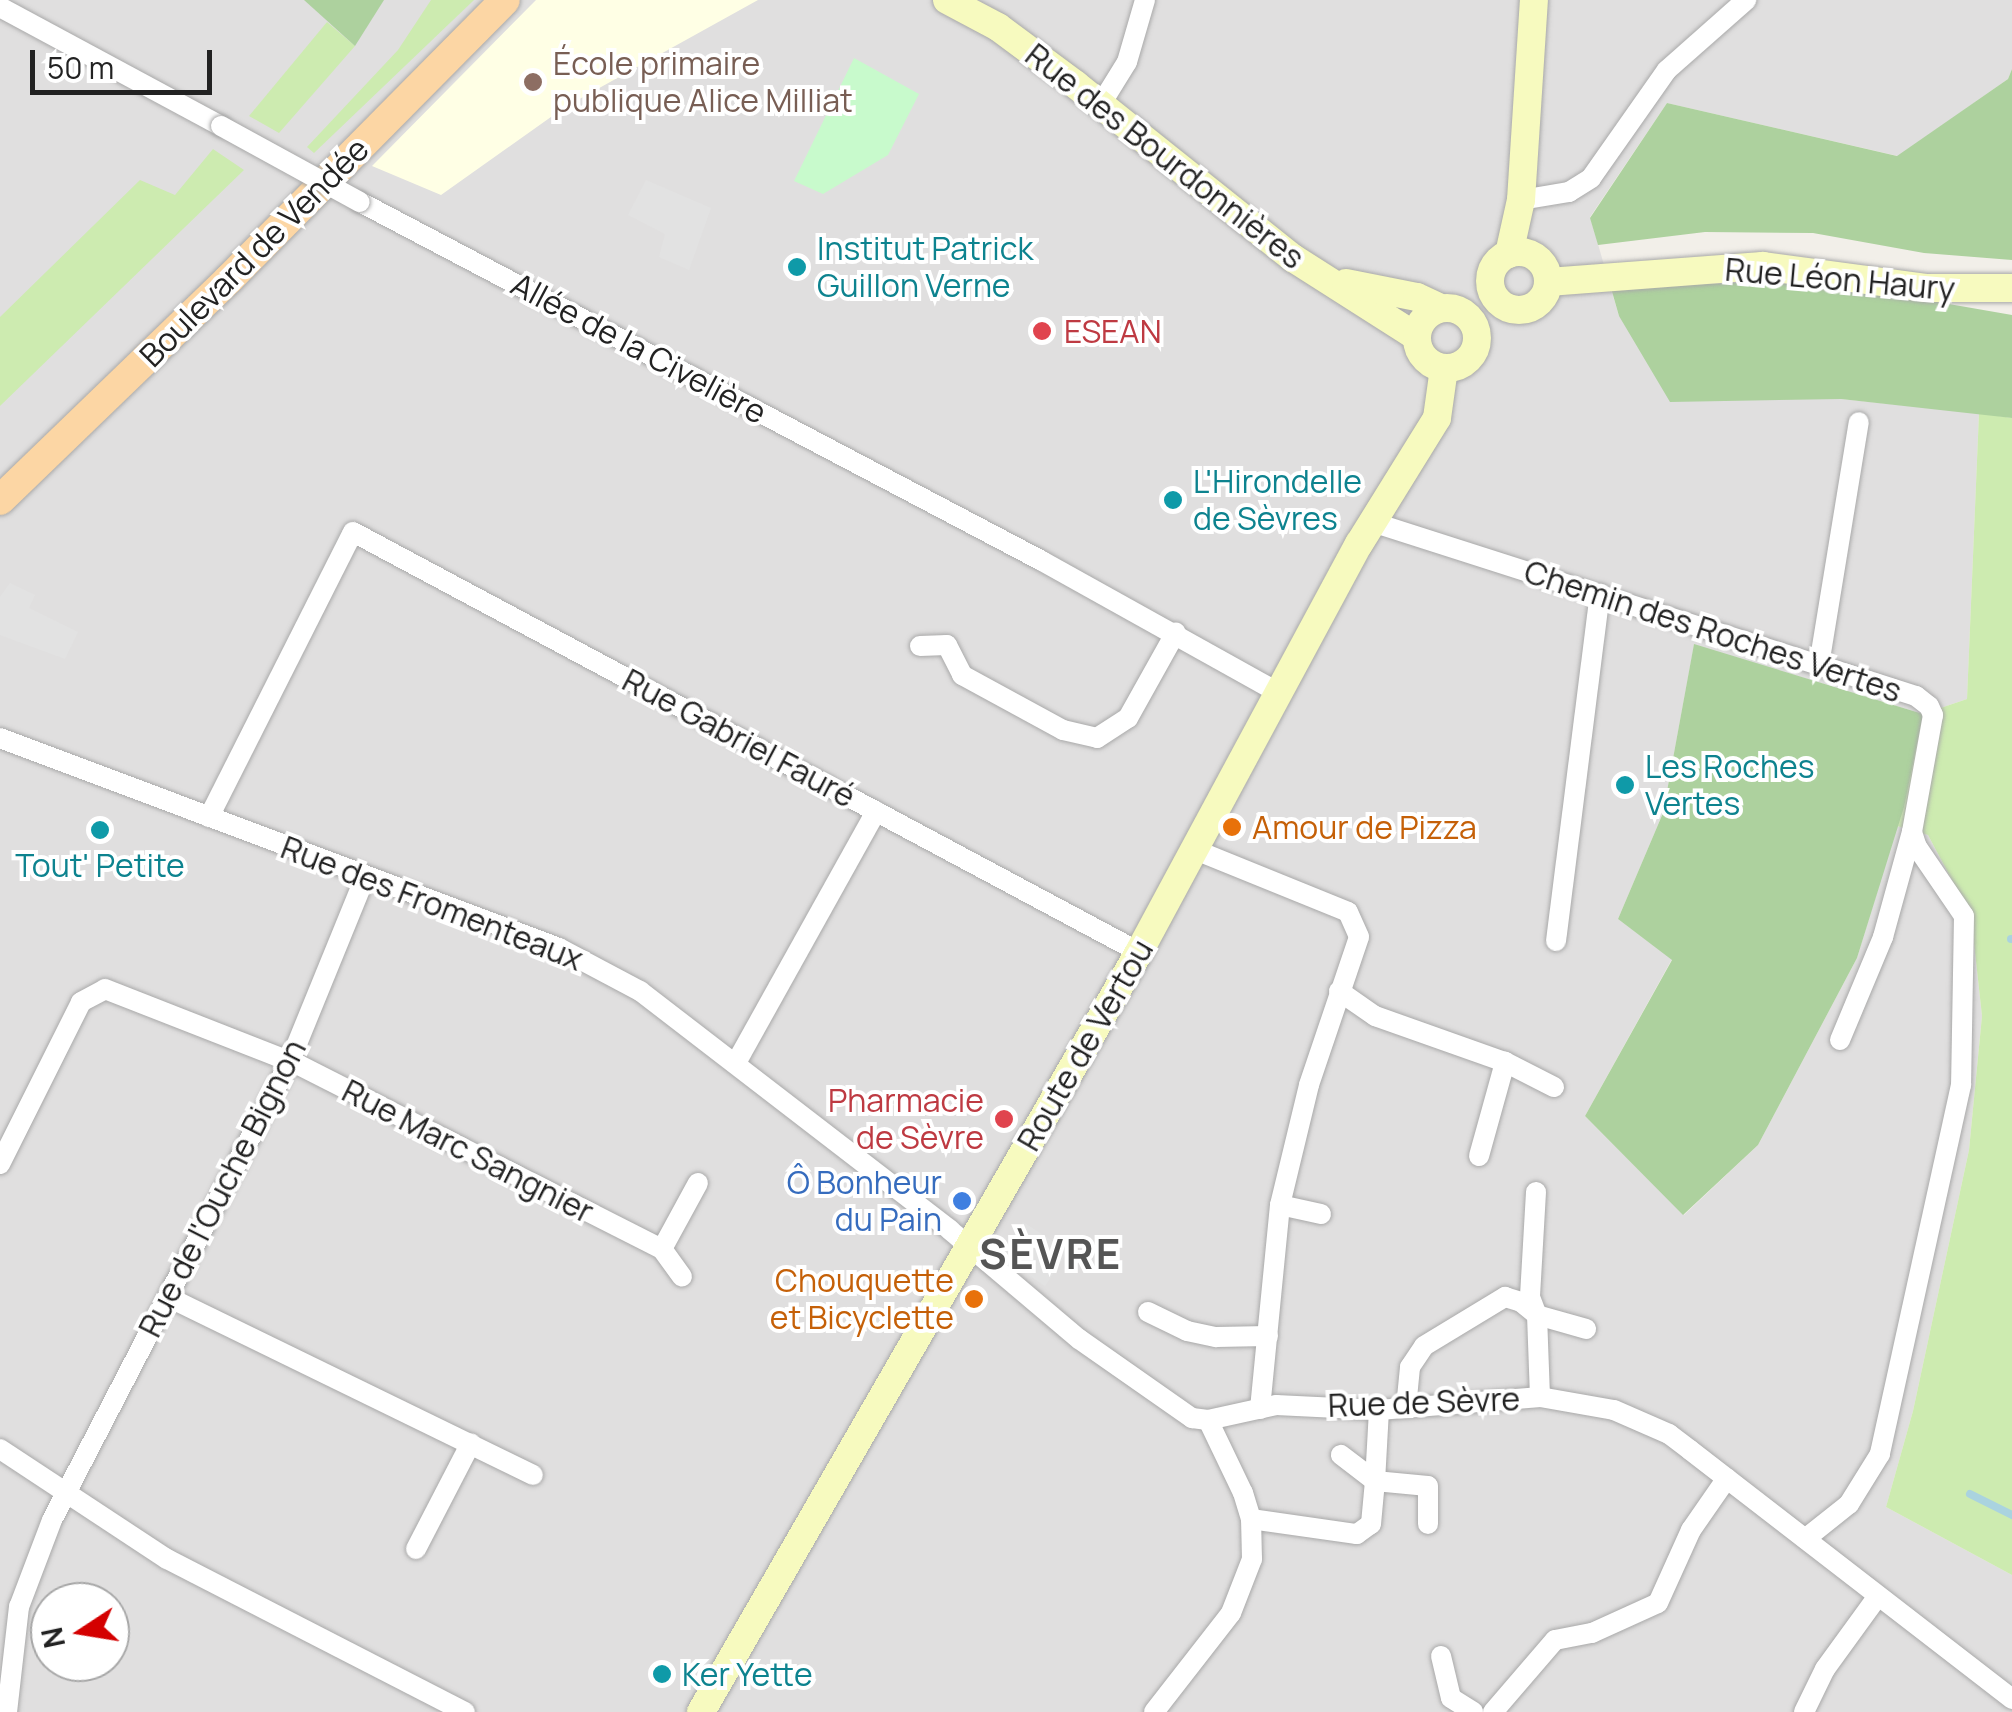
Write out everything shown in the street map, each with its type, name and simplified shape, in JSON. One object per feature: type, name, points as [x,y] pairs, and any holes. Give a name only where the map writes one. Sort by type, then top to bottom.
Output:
[{"type":"main road","name":"Boulevard de Vendée","points":[[0,500],[229,279],[506,0]]},
{"type":"main road","name":"Rue des Bourdonnières","points":[[947,0],[998,27],[1101,104],[1292,258],[1335,281],[1417,336]]},
{"type":"main road","name":"Rue des Bourdonnières","points":[[976,0],[998,27]]},
{"type":"main road","points":[[1509,254],[1520,200],[1534,0]]},
{"type":"main road","points":[[1509,254],[1536,258],[1548,282],[1536,305],[1515,310],[1478,334],[1469,359],[1444,368],[1427,361],[1417,336],[1424,318],[1489,276],[1496,262],[1509,254]]},
{"type":"main road","name":"Rue Léon Haury","points":[[1548,282],[1762,266],[1926,288],[2009,288]]},
{"type":"main road","points":[[1489,276],[1495,299],[1515,310]]},
{"type":"main road","name":"Rue des Bourdonnières","points":[[1335,281],[1417,297],[1446,307]]},
{"type":"main road","points":[[1446,307],[1469,316],[1478,334]]},
{"type":"main road","name":"Route de Vertou","points":[[702,1712],[1138,952],[1276,691],[1372,522],[1437,418],[1444,368]]},
{"type":"street","points":[[1101,104],[1126,62],[1145,0]]},
{"type":"street","points":[[1520,200],[1569,192],[1591,178],[1667,70],[1746,0]]},
{"type":"street","name":"Allée de la Civelière","points":[[0,8],[1176,632],[1276,691]]},
{"type":"street","points":[[1818,665],[1859,422]]},
{"type":"street","name":"Chemin des Roches Vertes","points":[[1372,522],[1923,699],[1933,715],[1912,832],[1884,937],[1840,1040]]},
{"type":"street","name":"Rue Gabriel Fauré","points":[[210,817],[354,532],[1138,952]]},
{"type":"street","points":[[1556,942],[1600,594]]},
{"type":"street","points":[[920,646],[947,645],[962,674],[1063,730],[1097,738],[1128,718],[1176,632]]},
{"type":"street","name":"Rue des Fromenteaux","points":[[0,738],[559,948],[640,992],[969,1246]]},
{"type":"street","points":[[736,1063],[876,811]]},
{"type":"street","points":[[1805,1539],[1850,1504],[1880,1454],[1961,1086],[1964,916],[1912,832]]},
{"type":"street","points":[[1193,849],[1348,912],[1359,937],[1310,1085],[1280,1205],[1260,1409]]},
{"type":"street","name":"Rue de l'Ouche Bignon","points":[[8,1712],[19,1607],[52,1520],[290,1061],[365,877]]},
{"type":"street","name":"Rue Marc Sangnier","points":[[0,1163],[81,1002],[105,989],[290,1061],[662,1249],[682,1276]]},
{"type":"street","points":[[1340,991],[1375,1016],[1504,1062],[1554,1087]]},
{"type":"street","points":[[1478,1156],[1504,1062]]},
{"type":"street","points":[[662,1249],[698,1184]]},
{"type":"street","points":[[1536,1192],[1530,1297],[1537,1315],[1540,1398]]},
{"type":"street","points":[[1280,1205],[1321,1214]]},
{"type":"street","points":[[969,1246],[1079,1338],[1181,1411],[1208,1420],[1231,1462],[1251,1519],[1252,1559],[1231,1613],[1154,1712]]},
{"type":"street","points":[[168,1297],[533,1474]]},
{"type":"street","points":[[1406,1408],[1410,1368],[1424,1346],[1506,1297],[1522,1302],[1537,1315],[1586,1329]]},
{"type":"street","points":[[1148,1312],[1188,1330],[1216,1337],[1268,1336]]},
{"type":"street","name":"Rue de Sèvre","points":[[1208,1420],[1276,1405],[1379,1410],[1540,1398],[1601,1406],[1647,1424],[1727,1478],[2012,1699]]},
{"type":"street","points":[[1251,1519],[1356,1534],[1372,1524],[1379,1410]]},
{"type":"street","points":[[416,1549],[471,1443]]},
{"type":"street","points":[[0,1450],[166,1559],[465,1712]]},
{"type":"street","points":[[1341,1455],[1375,1481],[1428,1486],[1428,1524]]},
{"type":"street","points":[[1494,1712],[1555,1640],[1592,1634],[1658,1603],[1691,1530],[1727,1478]]},
{"type":"street","points":[[1804,1712],[1825,1669],[1878,1596]]},
{"type":"street","points":[[1441,1656],[1451,1698],[1473,1712]]},
{"type":"shaded area","points":[[0,0],[2012,0],[2012,69],[2008,79],[1898,156],[1667,103],[1590,217],[1619,316],[1841,399],[1979,413],[1967,699],[1923,714],[1694,645],[1663,813],[1618,919],[1672,959],[1585,1116],[1684,1215],[1758,1145],[1857,958],[1897,826],[1928,835],[1971,916],[1982,1016],[1969,1150],[1913,1411],[1886,1507],[2012,1575],[2012,1712],[0,1712]]},
{"type":"shaded area","name":"École primaire publique Alice Milliat","points":[[536,0],[758,0],[565,107],[441,195],[372,166]]},
{"type":"shaded area","points":[[646,180],[711,208],[689,270],[659,257],[665,234],[628,215]]},
{"type":"shaded area","points":[[10,583],[35,595],[29,608],[78,632],[65,659],[0,635],[0,597]]},
{"type":"shaded area","points":[[1023,1222],[1068,1251],[1045,1286],[1001,1257]]},
{"type":"green space","points":[[304,0],[384,0],[355,46]]},
{"type":"green space","points":[[431,0],[474,0],[314,153],[307,147],[398,50]]},
{"type":"green space","points":[[327,22],[355,46],[279,133],[249,116]]},
{"type":"green space","points":[[854,58],[919,94],[888,155],[823,194],[794,181]]},
{"type":"green space","points":[[2012,69],[2012,260],[1924,253],[1813,233],[1705,232],[1598,245],[1590,218],[1667,103],[1897,156],[2008,79]]},
{"type":"green space","points":[[213,149],[244,170],[0,406],[0,317],[140,180],[175,195]]},
{"type":"green space","points":[[1753,282],[1857,288],[2012,315],[2012,418],[1841,399],[1670,402],[1619,316],[1611,288]]},
{"type":"green space","points":[[1979,413],[2012,418],[2012,1575],[1886,1507],[1913,1411],[1969,1150],[1982,1016],[1971,916],[1928,835],[1897,826],[1923,714],[1967,699]]},
{"type":"green space","points":[[1694,644],[1923,714],[1904,807],[1857,958],[1758,1145],[1683,1215],[1585,1116],[1672,960],[1618,919],[1663,813]]},
{"type":"waterway","points":[[1970,1494],[2012,1515]]},
{"type":"place","name":"École primaire publique Alice Milliat","points":[[533,82]]},
{"type":"place","name":"Institut Patrick Guillon Verne","points":[[797,267]]},
{"type":"place","name":"ESEAN","points":[[1042,331]]},
{"type":"place","name":"L'Hirondelle de Sèvres","points":[[1173,500]]},
{"type":"place","name":"Les Roches Vertes","points":[[1625,785]]},
{"type":"place","name":"Amour de Pizza","points":[[1232,827]]},
{"type":"place","name":"Tout' Petite","points":[[100,830]]},
{"type":"place","name":"Pharmacie de Sèvre","points":[[1004,1119]]},
{"type":"place","name":"Ô Bonheur du Pain","points":[[962,1201]]},
{"type":"place","name":"Chouquette et Bicyclette","points":[[974,1299]]},
{"type":"place","name":"Ker Yette","points":[[662,1674]]},
{"type":"district","name":"SÈVRE","points":[[1051,1253]]}]
